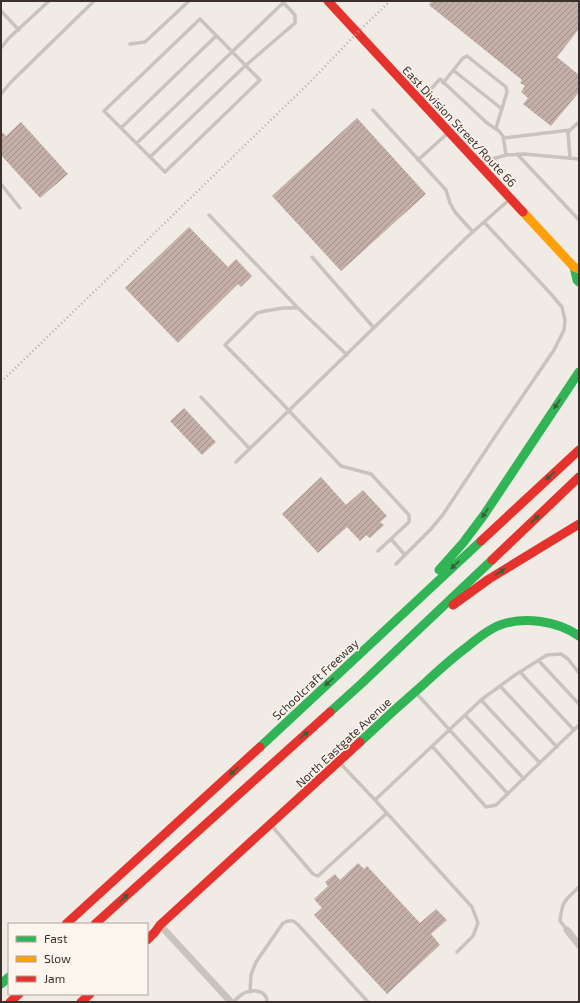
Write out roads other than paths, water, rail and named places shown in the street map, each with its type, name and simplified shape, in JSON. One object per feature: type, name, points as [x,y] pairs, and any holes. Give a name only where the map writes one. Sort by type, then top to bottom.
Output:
[{"type":"main road","name":"East Division Street/Route 66","points":[[328,1],[448,132],[577,268]]},
{"type":"main road","points":[[577,268],[577,280],[579,282]]},
{"type":"main road","points":[[345,668],[463,543],[484,515],[579,372]]},
{"type":"main road","name":"Schoolcraft Freeway","points":[[67,923],[250,756],[579,450]]},
{"type":"main road","points":[[361,684],[579,477]]},
{"type":"main road","points":[[96,923],[275,760],[455,604],[501,572],[579,524]]},
{"type":"main road","name":"North Eastgate Avenue","points":[[148,939],[160,925],[415,692],[466,648],[499,625],[510,622],[529,620],[550,623],[572,631],[579,636]]},
{"type":"main road","points":[[10,1002],[18,995]]},
{"type":"main road","points":[[81,1002],[89,995]]},
{"type":"street","points":[[160,925],[232,1002]]},
{"type":"street","points":[[567,930],[579,944]]},
{"type":"lane","points":[[1,48],[49,1]]},
{"type":"lane","points":[[1,94],[11,82],[94,1]]},
{"type":"lane","points":[[130,44],[145,42],[189,1]]},
{"type":"lane","points":[[137,143],[283,1],[295,15],[295,23],[246,66],[150,157]]},
{"type":"lane","points":[[1,11],[19,30]]},
{"type":"lane","points":[[200,19],[232,52],[260,80],[165,172],[104,111],[200,19]]},
{"type":"lane","points":[[121,128],[216,36]]},
{"type":"lane","points":[[443,82],[463,58],[467,56],[506,87],[507,92],[496,128]]},
{"type":"lane","points":[[453,70],[502,109]]},
{"type":"lane","points":[[420,101],[440,79],[487,123],[496,128],[503,136],[506,155]]},
{"type":"lane","points":[[373,110],[446,190],[450,203],[455,212],[473,232]]},
{"type":"lane","points":[[570,158],[568,133],[579,122]]},
{"type":"lane","points":[[504,138],[570,130]]},
{"type":"lane","points":[[418,160],[448,132]]},
{"type":"lane","points":[[517,154],[579,220]]},
{"type":"lane","points":[[478,163],[506,155],[517,154],[579,159]]},
{"type":"lane","points":[[1,184],[20,208]]},
{"type":"lane","points":[[236,462],[510,198]]},
{"type":"lane","points":[[209,215],[298,308],[347,355]]},
{"type":"lane","points":[[396,564],[442,516],[554,350],[564,330],[565,320],[562,307],[484,222]]},
{"type":"lane","points":[[312,257],[374,328]]},
{"type":"lane","points":[[298,308],[283,308],[257,313],[225,345],[341,466],[371,474],[409,515],[409,522],[378,551]]},
{"type":"lane","points":[[200,397],[250,449]]},
{"type":"lane","points":[[391,539],[405,555]]},
{"type":"lane","points":[[375,800],[481,700],[538,660],[547,655],[561,654],[568,658],[579,673]]},
{"type":"lane","points":[[538,660],[579,704]]},
{"type":"lane","points":[[520,672],[574,730]]},
{"type":"lane","points":[[500,686],[557,747]]},
{"type":"lane","points":[[415,692],[508,794]]},
{"type":"lane","points":[[481,700],[540,763]]},
{"type":"lane","points":[[465,715],[524,779]]},
{"type":"lane","points":[[432,746],[486,807],[496,805],[579,725]]},
{"type":"lane","points":[[339,762],[472,907],[478,923],[473,936],[457,952]]},
{"type":"lane","points":[[270,825],[313,874],[318,876],[387,813]]},
{"type":"lane","points":[[567,930],[560,921],[561,909],[565,901],[579,887]]},
{"type":"lane","points":[[250,992],[251,974],[256,962],[283,923],[289,920],[294,921],[303,930],[368,1002]]},
{"type":"lane","points":[[232,1002],[244,993],[260,990],[267,999],[267,1002]]},
{"type":"railway","points":[[1,382],[310,82],[390,1]]}]
